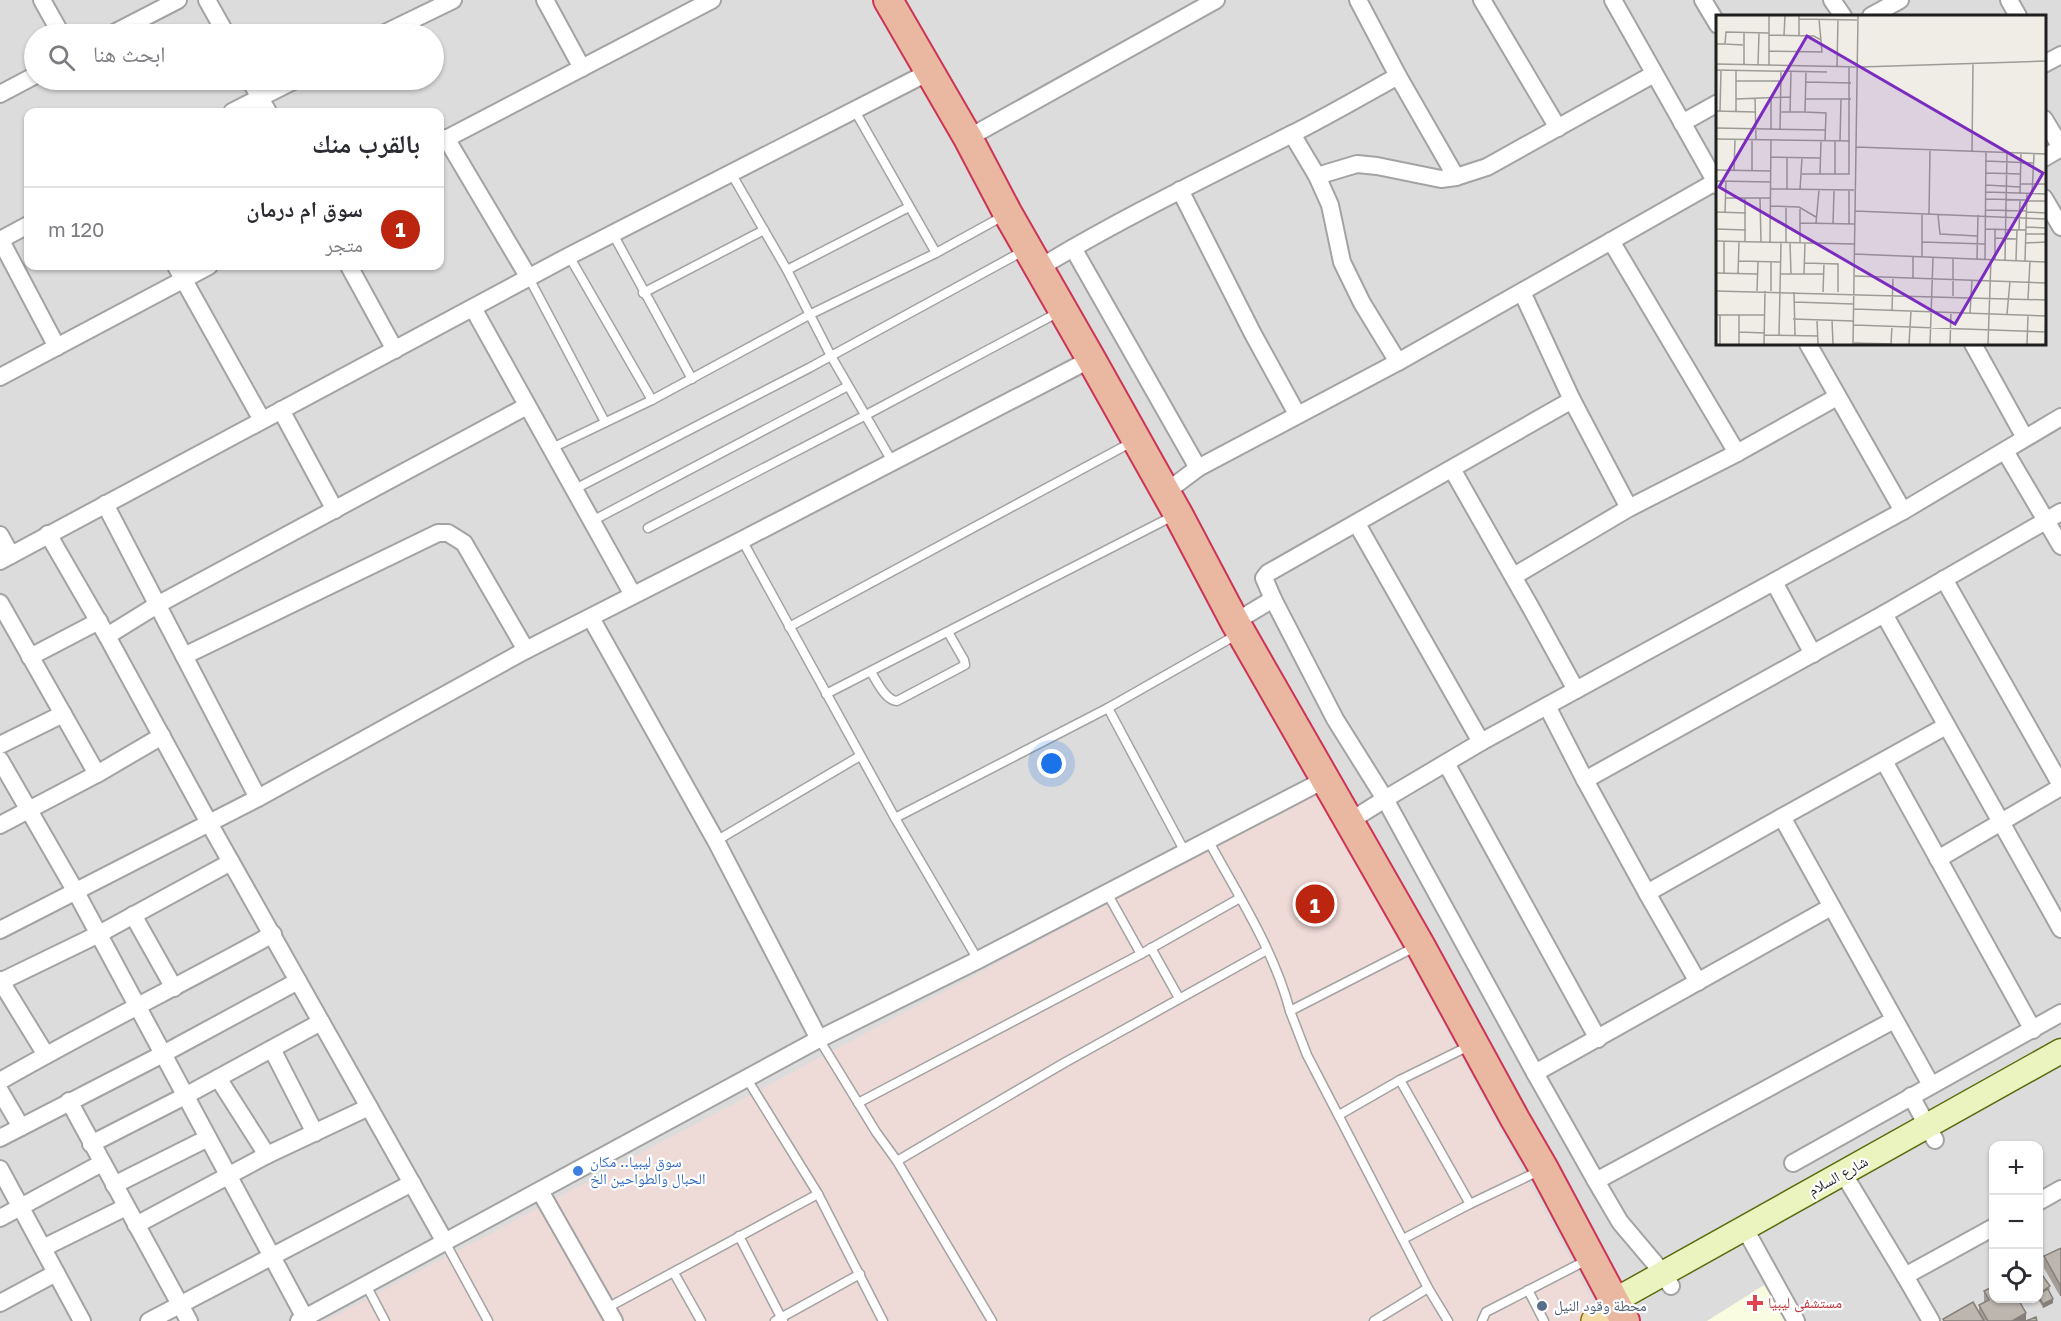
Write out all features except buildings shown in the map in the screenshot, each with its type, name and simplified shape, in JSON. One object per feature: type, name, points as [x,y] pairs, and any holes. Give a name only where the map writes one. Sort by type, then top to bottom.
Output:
[{"type":"highway","points":[[888,0],[968,138],[1008,214],[1172,503],[1238,627],[1350,821],[1544,1169],[1592,1257],[1610,1315]]},
{"type":"main road","name":"شارع السلام","points":[[1610,1315],[1667,1279],[1749,1236],[1931,1133],[2061,1051]]},
{"type":"main road","name":"شارع السلام","points":[[1931,1133],[2061,1070]]},
{"type":"street","points":[[42,0],[55,24]]},
{"type":"street","points":[[131,24],[178,0]]},
{"type":"street","points":[[207,0],[220,24]]},
{"type":"street","points":[[404,24],[453,0]]},
{"type":"street","points":[[545,0],[582,68]]},
{"type":"street","points":[[444,139],[712,0]]},
{"type":"street","points":[[968,138],[1216,0]]},
{"type":"street","points":[[1358,0],[1398,76],[1456,177]]},
{"type":"street","points":[[1482,0],[1558,128]]},
{"type":"street","points":[[1172,503],[1198,468],[1398,362],[1716,184],[1613,0]]},
{"type":"street","points":[[1702,0],[1716,22]]},
{"type":"street","points":[[1832,0],[1842,15]]},
{"type":"street","points":[[1873,15],[1900,0]]},
{"type":"street","points":[[2009,0],[2017,15]]},
{"type":"street","points":[[2046,64],[2061,56]]},
{"type":"street","points":[[0,535],[5,558],[569,256],[929,72]]},
{"type":"street","points":[[1317,176],[1349,165],[1366,165],[1441,179],[1456,177],[1486,167],[1654,74]]},
{"type":"street","points":[[1033,258],[1072,248],[1180,190],[1292,134],[1398,76]]},
{"type":"street","points":[[0,94],[24,81]]},
{"type":"street","points":[[256,90],[266,108]]},
{"type":"street","points":[[239,108],[274,90]]},
{"type":"street","points":[[1682,123],[1716,104]]},
{"type":"street","points":[[2046,122],[2061,147],[2046,157]]},
{"type":"street","points":[[1292,134],[1317,176],[1330,205],[1342,262],[1362,303],[1398,362]]},
{"type":"street","points":[[444,142],[529,278]]},
{"type":"street","points":[[1180,190],[1253,334],[1297,414]]},
{"type":"street","points":[[2046,201],[2061,227]]},
{"type":"street","points":[[24,227],[0,240],[57,347]]},
{"type":"street","points":[[1611,241],[1737,453]]},
{"type":"street","points":[[1072,248],[1198,468]]},
{"type":"street","points":[[351,270],[395,350]]},
{"type":"street","points":[[0,376],[57,347],[180,272],[262,420]]},
{"type":"street","points":[[1522,292],[1572,400],[1629,508]]},
{"type":"street","points":[[473,308],[633,595]]},
{"type":"street","points":[[1809,345],[1903,511]]},
{"type":"street","points":[[1974,345],[2025,438]]},
{"type":"street","points":[[0,930],[258,798],[526,650],[1091,359]]},
{"type":"street","points":[[1514,576],[1629,508],[1737,453],[1837,398]]},
{"type":"street","points":[[1572,400],[1265,575],[1265,581],[1335,719],[1385,798],[1596,1181],[1620,1222],[1667,1279]]},
{"type":"street","points":[[30,657],[157,605],[527,406]]},
{"type":"street","points":[[281,410],[335,510]]},
{"type":"street","points":[[1350,821],[1482,742],[1903,511],[2061,417]]},
{"type":"street","points":[[2005,451],[2061,546]]},
{"type":"street","points":[[1452,469],[1576,690]]},
{"type":"street","points":[[105,504],[258,798]]},
{"type":"street","points":[[1585,780],[1813,654],[2061,512]]},
{"type":"street","points":[[1357,524],[1482,742]]},
{"type":"street","points":[[184,656],[438,533],[448,533],[464,543],[526,650]]},
{"type":"street","points":[[48,534],[445,1242]]},
{"type":"street","points":[[1938,859],[2061,786],[1944,579]]},
{"type":"street","points":[[1774,582],[1813,654]]},
{"type":"street","points":[[1238,627],[1273,599]]},
{"type":"street","points":[[0,603],[97,774]]},
{"type":"street","points":[[1884,614],[2061,928]]},
{"type":"street","points":[[591,618],[716,841],[819,1040]]},
{"type":"street","points":[[1547,706],[1585,780],[1698,982]]},
{"type":"street","points":[[0,746],[63,714]]},
{"type":"street","points":[[1647,893],[1947,726]]},
{"type":"street","points":[[0,825],[97,774],[162,736]]},
{"type":"street","points":[[0,760],[99,934],[272,1255],[302,1320],[819,1040],[1326,779]]},
{"type":"street","points":[[1884,761],[2033,1030]]},
{"type":"street","points":[[1446,763],[1598,1039]]},
{"type":"street","points":[[1782,817],[1931,1085]]},
{"type":"street","points":[[46,1055],[0,981],[99,934],[231,862]]},
{"type":"street","points":[[1535,1073],[1831,907]]},
{"type":"street","points":[[133,915],[174,988]]},
{"type":"street","points":[[0,1082],[46,1055],[273,934]]},
{"type":"street","points":[[0,1138],[298,981]]},
{"type":"street","points":[[1793,1163],[2061,1013]]},
{"type":"street","points":[[1596,1181],[1894,1020]]},
{"type":"street","points":[[91,1144],[321,1022]]},
{"type":"street","points":[[272,1049],[315,1133]]},
{"type":"street","points":[[218,1078],[267,1155]]},
{"type":"street","points":[[0,1090],[21,1127]]},
{"type":"street","points":[[1911,1096],[1931,1133]]},
{"type":"street","points":[[69,1101],[189,1321]]},
{"type":"street","points":[[136,1225],[267,1155],[369,1107]]},
{"type":"street","points":[[114,1185],[208,1138]]},
{"type":"street","points":[[0,1218],[102,1163]]},
{"type":"street","points":[[0,1168],[82,1321]]},
{"type":"street","points":[[1847,1180],[1931,1321]]},
{"type":"street","points":[[149,1321],[412,1183]]},
{"type":"street","points":[[2043,1199],[2061,1189]]},
{"type":"street","points":[[540,1191],[610,1314]]},
{"type":"street","points":[[43,1248],[126,1207]]},
{"type":"street","points":[[1905,1276],[1989,1230]]},
{"type":"street","points":[[1749,1236],[1796,1321]]},
{"type":"street","points":[[0,1303],[56,1273]]},
{"type":"lane","points":[[855,111],[936,252]]},
{"type":"lane","points":[[731,173],[787,270],[831,356],[893,463]]},
{"type":"lane","points":[[787,270],[909,207]]},
{"type":"lane","points":[[552,448],[652,400],[809,315],[1008,214]]},
{"type":"lane","points":[[644,293],[764,230]]},
{"type":"lane","points":[[613,234],[692,379]]},
{"type":"lane","points":[[569,256],[652,400]]},
{"type":"lane","points":[[574,489],[831,356],[1033,258]]},
{"type":"lane","points":[[529,278],[605,422]]},
{"type":"lane","points":[[648,528],[866,416],[1063,309]]},
{"type":"lane","points":[[592,521],[848,386]]},
{"type":"lane","points":[[789,627],[1137,440]]},
{"type":"lane","points":[[826,694],[948,632],[1172,503]]},
{"type":"lane","points":[[742,540],[860,756],[978,960]]},
{"type":"lane","points":[[895,818],[1108,708],[1238,627]]},
{"type":"lane","points":[[871,672],[888,697],[897,701],[964,665],[964,660],[948,632]]},
{"type":"lane","points":[[1108,708],[1185,852]]},
{"type":"lane","points":[[716,841],[860,756]]},
{"type":"lane","points":[[1208,840],[1279,976],[1307,1055],[1428,1288],[1448,1321]]},
{"type":"lane","points":[[1107,893],[1141,954]]},
{"type":"lane","points":[[858,1103],[1141,954],[1240,898]]},
{"type":"lane","points":[[1290,1011],[1420,945]]},
{"type":"lane","points":[[1151,948],[1179,998]]},
{"type":"lane","points":[[897,1161],[1179,998],[1267,950]]},
{"type":"lane","points":[[819,1040],[876,1132],[897,1161],[992,1321]]},
{"type":"lane","points":[[1339,1115],[1400,1080],[1474,1043]]},
{"type":"lane","points":[[747,1079],[818,1194],[883,1321]]},
{"type":"lane","points":[[1400,1080],[1470,1204]]},
{"type":"lane","points":[[1403,1239],[1544,1169]]},
{"type":"lane","points":[[610,1314],[674,1273],[818,1194]]},
{"type":"lane","points":[[739,1236],[780,1320],[860,1274]]},
{"type":"lane","points":[[445,1242],[488,1321]]},
{"type":"lane","points":[[1482,1321],[1486,1312],[1592,1257]]},
{"type":"lane","points":[[674,1273],[701,1321]]},
{"type":"lane","points":[[366,1285],[385,1321]]},
{"type":"lane","points":[[1374,1321],[1428,1288]]},
{"type":"lane","points":[[1528,1290],[1544,1321]]},
{"type":"shaded area","points":[[0,0],[2061,0],[2061,1321],[0,1321]]},
{"type":"shaded area","points":[[1318,792],[1604,1321],[326,1321]]},
{"type":"shaded area","name":"مستشفى ليبيا","points":[[1764,1285],[1786,1321],[1707,1321]]},
{"type":"place","name":"سوق ام درمان","points":[[1315,904]]},
{"type":"place","name":"سوق ليبيا.. مكان الحبال والطواحين الخ","points":[[578,1171]]},
{"type":"place","name":"مستشفى ليبيا","points":[[1755,1303]]},
{"type":"place","name":"محطة وقود النيل","points":[[1542,1306]]}]
